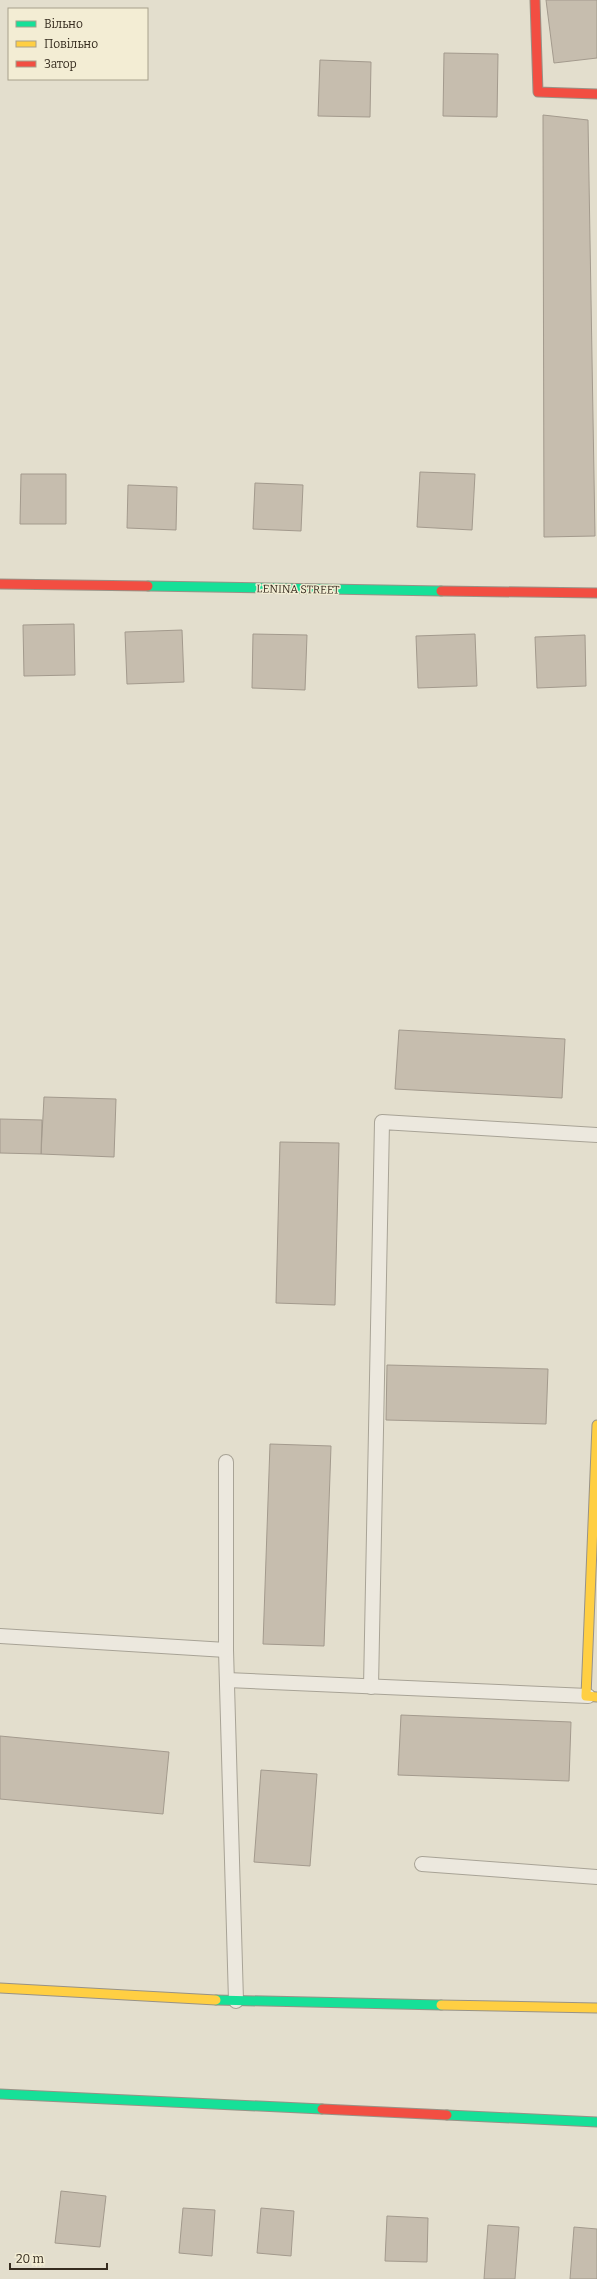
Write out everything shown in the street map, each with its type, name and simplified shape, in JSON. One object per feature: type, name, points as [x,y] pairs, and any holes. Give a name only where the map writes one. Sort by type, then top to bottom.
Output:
[{"type":"street","points":[[535,0],[538,92],[597,94]]},
{"type":"street","name":"LENINA STREET","points":[[0,584],[597,593]]},
{"type":"street","points":[[593,1696],[586,1696],[597,1425]]},
{"type":"street","points":[[0,1988],[236,2001],[597,2008]]},
{"type":"street","points":[[0,2094],[597,2122]]},
{"type":"lane","points":[[371,1687],[382,1122],[597,1135]]},
{"type":"lane","points":[[226,1462],[226,1650],[236,2001]]},
{"type":"lane","points":[[0,1636],[226,1650]]},
{"type":"lane","points":[[227,1680],[593,1696]]},
{"type":"lane","points":[[422,1864],[597,1877]]},
{"type":"building","points":[[546,0],[597,0],[597,58],[554,63]]},
{"type":"building","points":[[444,53],[498,54],[497,117],[443,116]]},
{"type":"building","points":[[320,60],[371,62],[370,117],[318,116]]},
{"type":"building","points":[[543,115],[588,120],[595,536],[544,537]]},
{"type":"building","points":[[420,472],[475,474],[472,530],[417,527]]},
{"type":"building","points":[[21,474],[66,474],[66,524],[20,524]]},
{"type":"building","points":[[255,483],[303,485],[301,531],[253,529]]},
{"type":"building","points":[[128,485],[177,487],[176,530],[127,528]]},
{"type":"building","points":[[74,624],[75,675],[24,676],[23,625]]},
{"type":"building","points":[[182,630],[184,682],[127,684],[125,632]]},
{"type":"building","points":[[253,634],[307,635],[305,690],[252,688]]},
{"type":"building","points":[[475,634],[477,686],[418,688],[416,636]]},
{"type":"building","points":[[585,635],[586,686],[537,688],[535,637]]},
{"type":"building","points":[[399,1030],[565,1039],[562,1098],[395,1089]]},
{"type":"building","points":[[44,1097],[116,1099],[114,1157],[41,1154]]},
{"type":"building","points":[[0,1119],[42,1120],[41,1154],[0,1153]]},
{"type":"building","points":[[280,1142],[339,1143],[335,1305],[276,1303]]},
{"type":"building","points":[[387,1365],[548,1369],[546,1424],[386,1420]]},
{"type":"building","points":[[270,1444],[331,1446],[324,1646],[263,1644]]},
{"type":"building","points":[[401,1715],[571,1722],[569,1781],[398,1775]]},
{"type":"building","points":[[0,1736],[169,1752],[163,1814],[0,1799]]},
{"type":"building","points":[[261,1770],[317,1774],[310,1866],[254,1862]]},
{"type":"building","points":[[61,2191],[106,2196],[100,2247],[55,2243]]},
{"type":"building","points":[[183,2208],[215,2210],[212,2256],[179,2253]]},
{"type":"building","points":[[261,2208],[294,2211],[291,2256],[257,2253]]},
{"type":"building","points":[[387,2216],[428,2218],[427,2262],[385,2261]]},
{"type":"building","points":[[488,2225],[519,2227],[515,2279],[484,2279]]},
{"type":"building","points":[[574,2227],[597,2229],[597,2279],[570,2279]]},
{"type":"traffic: fast","points":[[148,586],[441,591]]},
{"type":"traffic: fast","points":[[216,2000],[441,2005]]},
{"type":"traffic: fast","points":[[0,2094],[322,2109]]},
{"type":"traffic: fast","points":[[447,2115],[597,2122]]},
{"type":"traffic: slow","points":[[597,1425],[586,1696],[597,1697]]},
{"type":"traffic: slow","points":[[0,1988],[216,2000]]},
{"type":"traffic: slow","points":[[441,2005],[597,2008]]},
{"type":"traffic: jam","points":[[535,0],[538,92],[597,94]]},
{"type":"traffic: jam","points":[[0,584],[148,586]]},
{"type":"traffic: jam","points":[[441,591],[597,593]]},
{"type":"traffic: jam","points":[[322,2109],[447,2115]]}]
